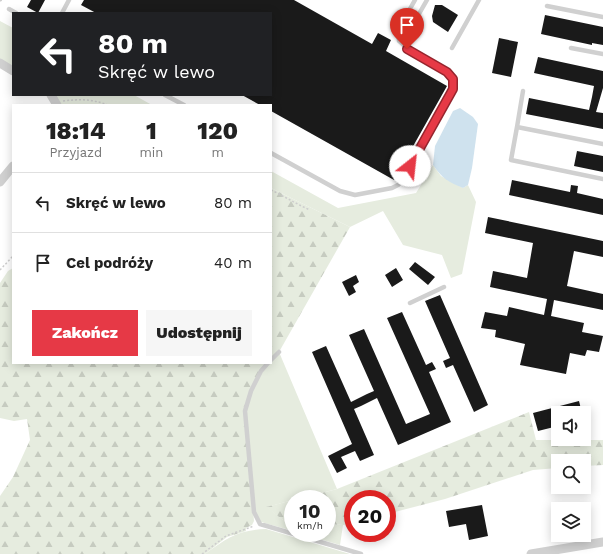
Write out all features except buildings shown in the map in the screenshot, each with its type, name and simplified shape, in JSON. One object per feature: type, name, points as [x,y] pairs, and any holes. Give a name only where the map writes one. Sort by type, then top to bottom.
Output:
[{"type":"street","points":[[0,63],[12,70]]},
{"type":"street","points":[[0,182],[12,167]]},
{"type":"street","points":[[531,554],[603,542]]},
{"type":"lane","points":[[63,12],[69,0]]},
{"type":"lane","points":[[272,154],[340,191],[355,195],[392,188],[398,185],[403,179],[453,89],[453,79],[447,72],[407,49],[399,41],[398,30],[415,0]]},
{"type":"lane","points":[[412,26],[427,0]]},
{"type":"lane","points":[[452,48],[480,0]]},
{"type":"lane","points":[[547,6],[603,17]]},
{"type":"lane","points":[[9,9],[14,12]]},
{"type":"lane","points":[[571,48],[603,54]]},
{"type":"lane","points":[[523,91],[511,160],[603,179]]},
{"type":"lane","points":[[167,96],[182,104]]},
{"type":"lane","points":[[518,126],[603,144]]},
{"type":"lane","points":[[410,303],[444,287]]},
{"type":"lane","points":[[272,359],[279,352]]},
{"type":"lane","points":[[267,364],[260,371],[251,391],[245,410],[254,512],[260,524],[362,554]]},
{"type":"path","points":[[54,100],[97,100],[106,104]]},
{"type":"path","points":[[272,190],[310,210]]},
{"type":"path","points":[[0,270],[12,257]]},
{"type":"path","points":[[202,554],[226,536],[260,524]]},
{"type":"green space","points":[[0,21],[12,27],[12,67],[0,60]]},
{"type":"green space","points":[[54,96],[136,96],[150,104],[58,104]]},
{"type":"green space","points":[[433,165],[441,176],[463,188],[468,185],[476,202],[462,274],[451,278],[442,255],[403,245],[383,211],[350,227],[272,188],[272,172],[338,208],[416,193]]},
{"type":"green space","points":[[272,188],[350,227],[279,352],[272,359]]},
{"type":"green space","points":[[12,269],[12,364],[267,364],[260,371],[245,411],[254,521],[252,525],[246,528],[246,531],[227,537],[205,554],[0,554],[0,496],[13,477],[30,440],[27,419],[14,421],[0,418],[0,283],[8,271]]},
{"type":"green space","points":[[279,352],[337,489],[284,490],[284,502],[267,507],[284,520],[284,528],[261,522],[254,512],[245,411],[251,391],[267,364],[272,364],[272,359]]},
{"type":"green space","points":[[529,412],[536,440],[551,440],[551,446],[591,446],[591,440],[603,440],[603,465],[591,466],[591,454],[551,454],[551,469],[533,470],[445,499],[396,512],[396,490],[344,490],[343,525],[336,525],[336,490],[333,490]]},
{"type":"green space","points":[[284,502],[284,520],[283,520],[266,507]]},
{"type":"green space","points":[[336,525],[343,525],[340,545],[330,542],[336,542]]},
{"type":"green space","points":[[266,529],[284,534],[284,542],[310,542],[350,554],[205,554],[233,536]]},
{"type":"water","points":[[460,108],[473,117],[478,124],[472,168],[468,185],[463,188],[446,179],[433,165],[435,146],[453,111]]},
{"type":"route","points":[[407,49],[447,72],[453,79],[453,89],[410,166]]}]
